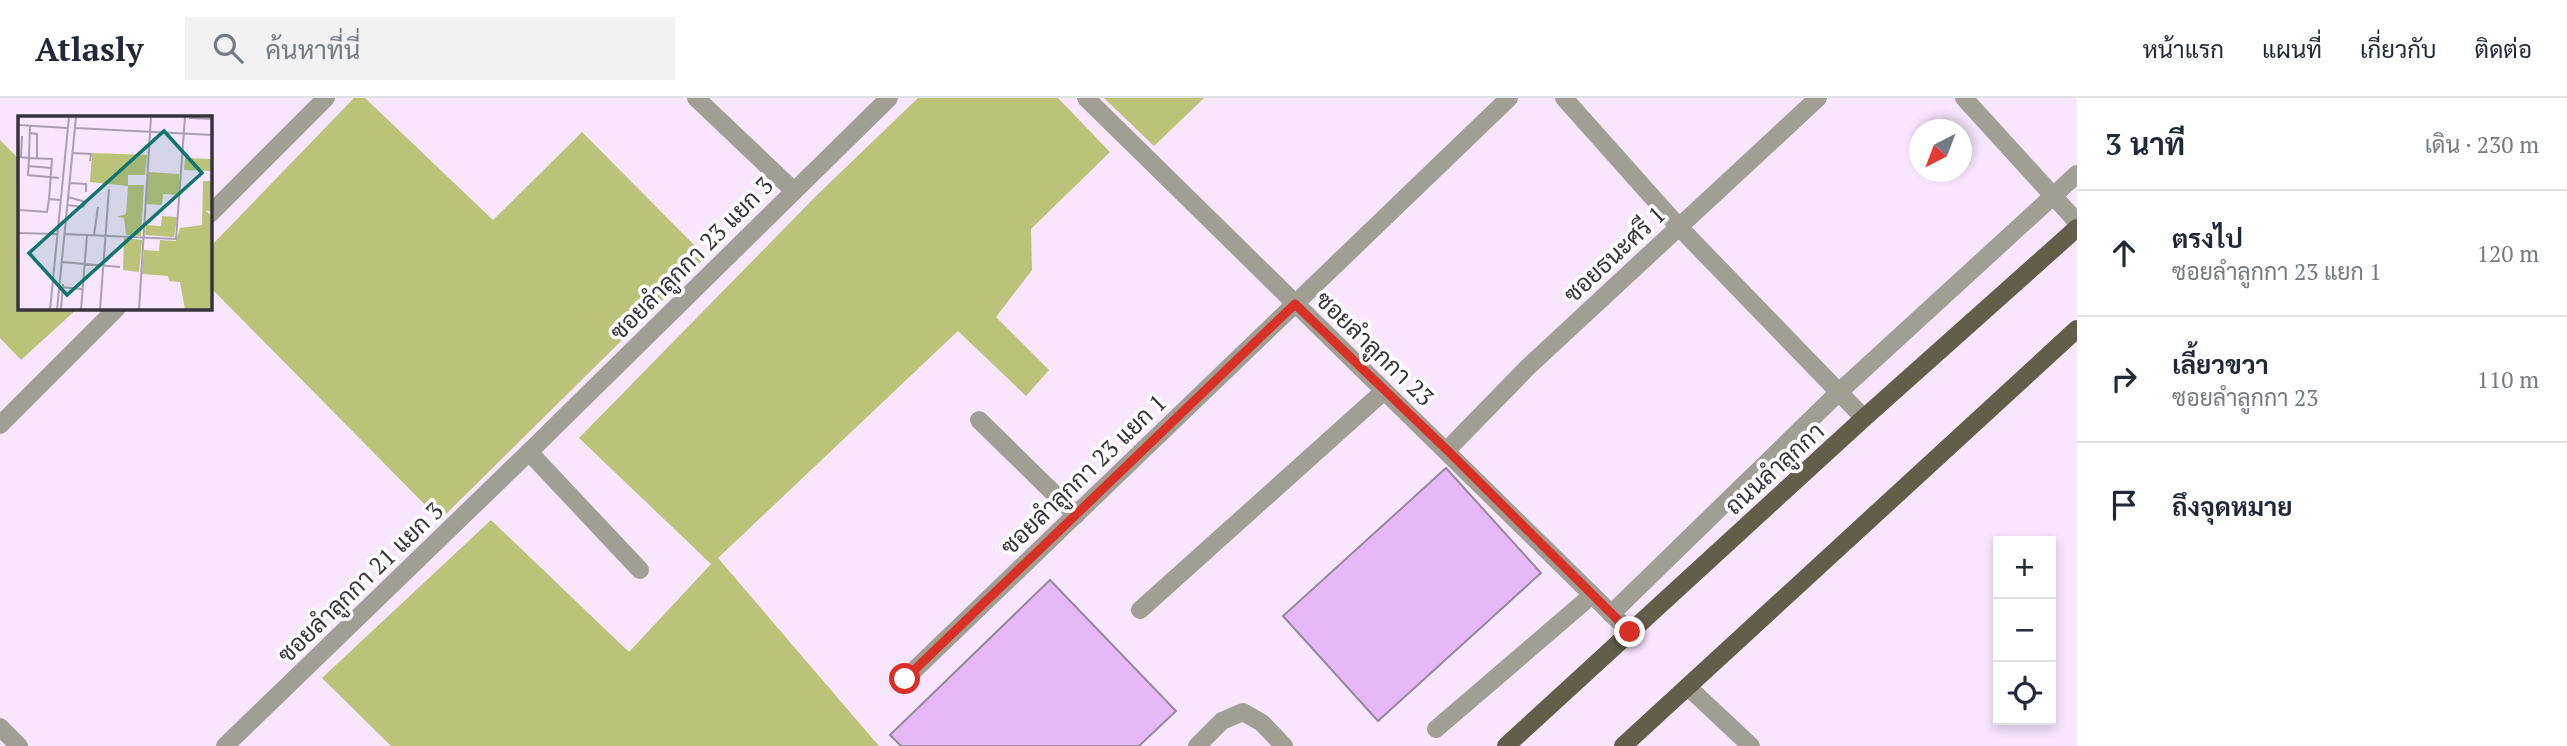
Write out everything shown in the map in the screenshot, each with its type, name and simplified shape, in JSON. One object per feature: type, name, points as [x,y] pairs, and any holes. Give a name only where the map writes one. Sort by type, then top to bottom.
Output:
[{"type":"main road","name":"ถนนลำลูกกา","points":[[1506,746],[1864,418],[2077,228]]},
{"type":"main road","points":[[1623,746],[2077,329]]},
{"type":"street","points":[[212,212],[326,98]]},
{"type":"street","points":[[696,98],[794,191]]},
{"type":"street","name":"ซอยลำลูกกา 23 แยก 3","points":[[528,452],[889,98]]},
{"type":"street","name":"ซอยลำลูกกา 23","points":[[1086,98],[1630,632]]},
{"type":"street","name":"ซอยลำลูกกา 23 แยก 1","points":[[905,679],[1509,98]]},
{"type":"street","points":[[1564,98],[1679,227],[1864,418]]},
{"type":"street","name":"ซอยธนะศรี 1","points":[[1447,450],[1528,367],[1818,98]]},
{"type":"street","points":[[1964,98],[2077,222]]},
{"type":"street","points":[[1611,614],[1839,392],[2077,174]]},
{"type":"street","points":[[0,425],[115,310]]},
{"type":"street","points":[[1140,610],[1384,391]]},
{"type":"street","points":[[979,420],[1076,515]]},
{"type":"street","points":[[528,452],[640,570]]},
{"type":"street","name":"ซอยลำลูกกา 21 แยก 3","points":[[225,746],[528,452]]},
{"type":"street","points":[[1436,729],[1591,596]]},
{"type":"street","points":[[1688,687],[1751,746]]},
{"type":"street","points":[[1197,746],[1222,721],[1243,712],[1262,723],[1284,746]]},
{"type":"street","points":[[0,727],[19,746]]},
{"type":"green space","points":[[354,98],[365,98],[493,220],[582,132],[706,257],[440,520],[212,289],[212,245]]},
{"type":"green space","points":[[918,98],[1058,98],[1110,152],[1031,229],[1032,270],[996,317],[1049,370],[1026,396],[958,331],[718,558],[879,746],[391,746],[322,678],[491,520],[629,652],[711,564],[579,438],[817,195]]},
{"type":"green space","points":[[1104,98],[1204,98],[1154,146]]},
{"type":"green space","points":[[0,140],[18,158],[18,310],[76,310],[21,360],[0,338]]},
{"type":"building","points":[[1446,468],[1541,573],[1378,721],[1283,616]]},
{"type":"building","points":[[1050,580],[1176,711],[1139,746],[901,746],[890,735]]},
{"type":"route","points":[[905,679],[1295,304],[1630,632]]}]
